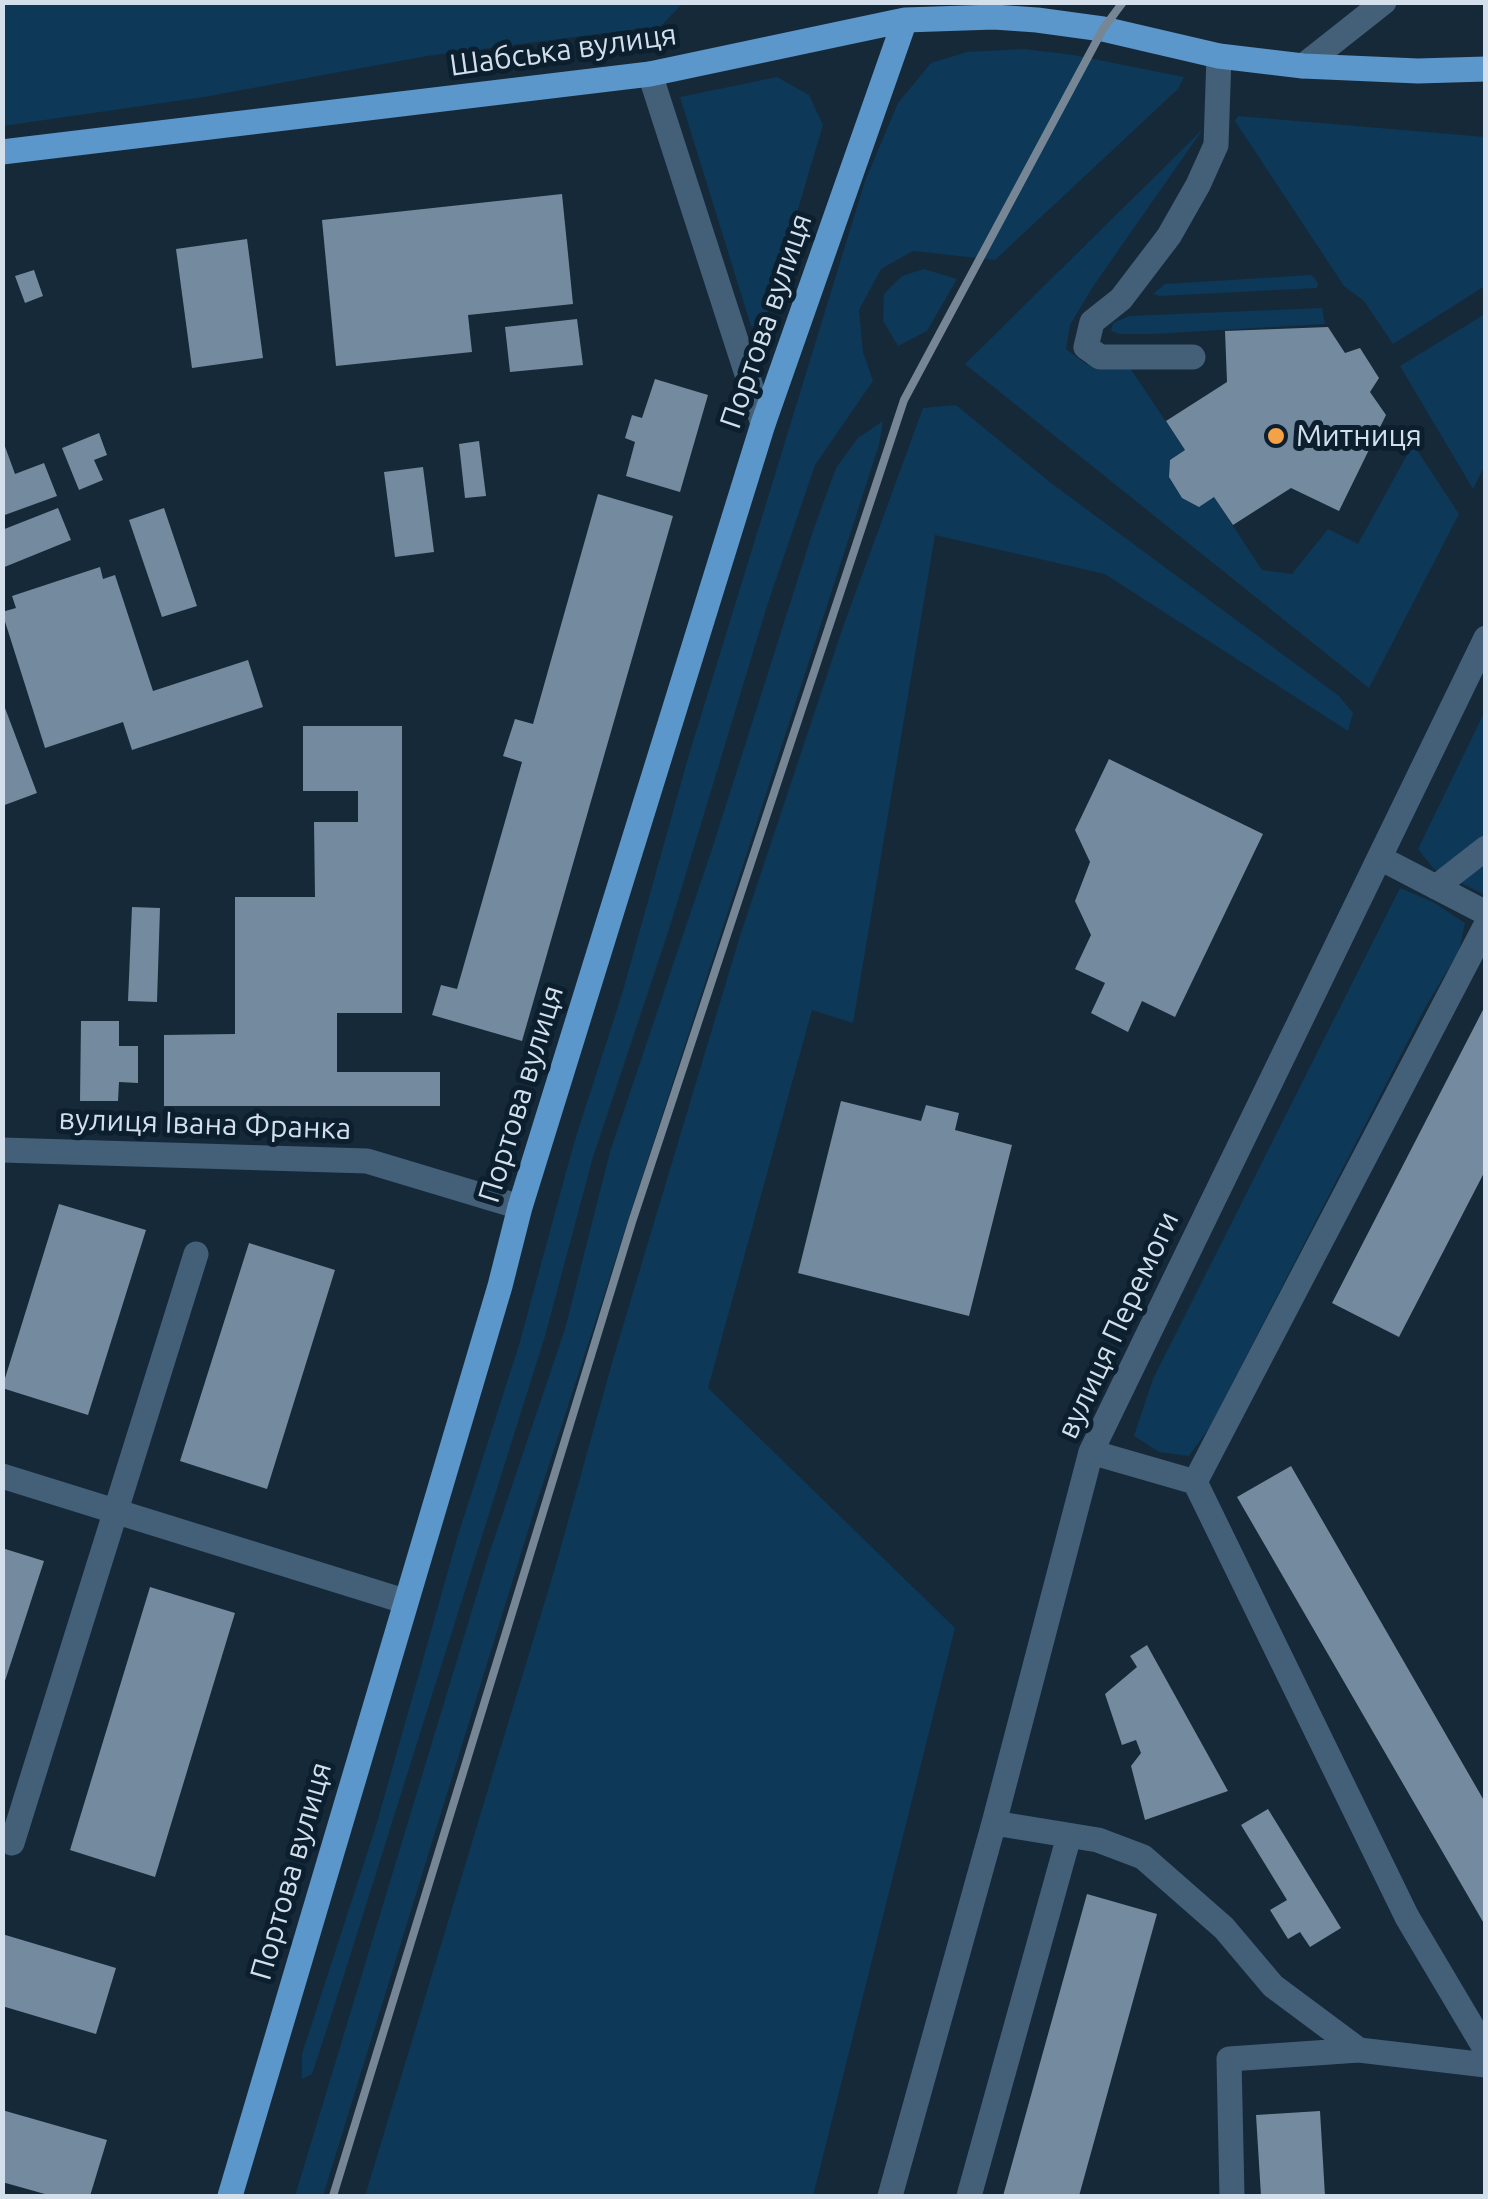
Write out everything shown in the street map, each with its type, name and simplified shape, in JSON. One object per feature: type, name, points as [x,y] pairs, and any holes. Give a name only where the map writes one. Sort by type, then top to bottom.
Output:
[{"type":"main road","name":"Шабська вулиця","points":[[2,152],[650,74],[905,20],[1037,20],[1103,29],[1219,56],[1303,66],[1418,71],[1486,68]]},
{"type":"main road","name":"Портова вулиця","points":[[230,2196],[500,1286],[520,1207],[763,424],[905,20]]},
{"type":"street","points":[[1303,66],[1384,2]]},
{"type":"street","points":[[1193,357],[1100,357],[1086,347],[1092,322],[1121,300],[1169,236],[1198,185],[1216,145],[1219,56]]},
{"type":"street","points":[[650,74],[763,424]]},
{"type":"street","name":"вулиця Перемоги","points":[[890,2196],[994,1823],[1091,1452],[1486,638]]},
{"type":"street","points":[[1436,887],[1486,848]]},
{"type":"street","points":[[1380,858],[1486,912]]},
{"type":"street","points":[[1195,1482],[1486,925]]},
{"type":"street","name":"вулиця Івана Франка","points":[[2,1150],[367,1161],[520,1207]]},
{"type":"street","points":[[12,1843],[196,1254]]},
{"type":"street","points":[[1091,1452],[1195,1482],[1408,1916],[1486,2050]]},
{"type":"street","points":[[2,1476],[404,1600]]},
{"type":"street","points":[[994,1823],[1098,1840],[1143,1857],[1224,1928],[1273,1986],[1360,2050]]},
{"type":"street","points":[[969,2196],[1070,1836]]},
{"type":"street","points":[[1232,2196],[1229,2059],[1360,2050],[1486,2065]]},
{"type":"shaded area","points":[[2,3],[683,3],[661,26],[427,56],[204,97],[3,126]]},
{"type":"shaded area","points":[[1024,49],[1184,77],[1178,89],[995,260],[913,251],[881,269],[859,310],[863,352],[873,381],[815,465],[767,606],[671,923],[593,1157],[545,1336],[334,2007],[312,2074],[302,2079],[302,2054],[376,1826],[688,758],[865,181],[898,103],[931,63],[967,52]]},
{"type":"shaded area","points":[[777,77],[809,95],[823,125],[763,327],[751,326],[680,97]]},
{"type":"shaded area","points":[[1238,116],[1485,137],[1485,286],[1393,344],[1364,301],[1344,286],[1235,121]]},
{"type":"shaded area","points":[[1203,129],[1092,288],[1070,325],[1066,349],[1086,364],[1130,368],[1185,450],[1170,460],[1169,478],[1182,498],[1199,506],[1214,497],[1262,570],[1292,574],[1328,529],[1358,544],[1413,444],[1459,514],[1369,688],[965,364]]},
{"type":"shaded area","points":[[924,269],[957,279],[927,331],[898,346],[883,321],[884,294],[902,276]]},
{"type":"shaded area","points":[[1312,275],[1317,288],[1153,294],[1165,284]]},
{"type":"shaded area","points":[[1322,308],[1325,324],[1152,334],[1111,331],[1113,323],[1129,316]]},
{"type":"shaded area","points":[[1485,314],[1485,465],[1473,489],[1400,366]]},
{"type":"shaded area","points":[[956,405],[1051,483],[1339,696],[1353,713],[1348,731],[1105,574],[935,535],[853,1023],[812,1010],[708,1388],[955,1628],[813,2196],[365,2196],[740,936],[843,627],[923,408]]},
{"type":"shaded area","points":[[883,421],[879,445],[536,1505],[323,2196],[295,2196],[489,1554],[565,1329],[610,1152],[814,528],[836,468],[858,438]]},
{"type":"shaded area","points":[[1485,711],[1485,895],[1434,869],[1418,849]]},
{"type":"shaded area","points":[[1400,888],[1433,902],[1465,923],[1459,951],[1426,1006],[1211,1425],[1189,1456],[1159,1452],[1134,1436],[1153,1379]]},
{"type":"building","points":[[562,194],[573,304],[468,315],[472,352],[336,366],[322,220]]},
{"type":"building","points":[[247,239],[263,358],[192,368],[176,249]]},
{"type":"building","points":[[34,270],[43,296],[25,303],[15,276]]},
{"type":"building","points":[[577,319],[583,365],[510,372],[505,327]]},
{"type":"building","name":"Митниця","points":[[1328,327],[1345,353],[1360,348],[1379,378],[1370,392],[1386,415],[1339,511],[1291,488],[1233,525],[1214,497],[1199,507],[1182,498],[1169,477],[1170,460],[1185,450],[1166,421],[1227,382],[1225,331]]},
{"type":"building","points":[[655,379],[708,395],[680,492],[626,476],[635,442],[625,438],[632,415],[642,418]]},
{"type":"building","points":[[99,433],[107,455],[94,460],[103,480],[79,490],[62,448]]},
{"type":"building","points":[[3,441],[15,474],[44,463],[57,496],[2,516]]},
{"type":"building","points":[[479,441],[486,496],[465,498],[459,444]]},
{"type":"building","points":[[423,467],[434,552],[395,557],[384,472]]},
{"type":"building","points":[[598,494],[673,516],[522,1041],[432,1015],[441,985],[457,989],[522,762],[503,756],[515,719],[533,724]]},
{"type":"building","points":[[58,508],[71,540],[2,568],[2,530]]},
{"type":"building","points":[[164,508],[197,606],[162,617],[129,520]]},
{"type":"building","points":[[100,567],[103,579],[115,575],[153,691],[248,660],[263,707],[132,750],[123,722],[45,748],[2,612],[16,608],[12,596]]},
{"type":"building","points":[[2,700],[37,793],[2,806]]},
{"type":"building","points":[[303,726],[402,726],[402,1013],[337,1013],[337,1072],[440,1072],[440,1106],[164,1106],[164,1035],[235,1034],[235,897],[315,897],[314,822],[358,822],[358,791],[303,791]]},
{"type":"building","points":[[1109,759],[1263,834],[1175,1017],[1142,1001],[1128,1032],[1091,1013],[1105,983],[1075,969],[1091,935],[1075,901],[1090,862],[1075,830]]},
{"type":"building","points":[[132,907],[160,908],[157,1002],[128,1001]]},
{"type":"building","points":[[1486,1004],[1486,1169],[1399,1337],[1332,1303]]},
{"type":"building","points":[[81,1021],[119,1021],[119,1046],[138,1046],[138,1083],[119,1082],[118,1101],[80,1101]]},
{"type":"building","points":[[841,1101],[921,1121],[926,1105],[959,1113],[955,1130],[1012,1145],[969,1316],[798,1273]]},
{"type":"building","points":[[59,1204],[146,1230],[88,1415],[2,1388]]},
{"type":"building","points":[[249,1243],[335,1270],[267,1489],[180,1461]]},
{"type":"building","points":[[1291,1466],[1486,1804],[1486,1927],[1237,1497]]},
{"type":"building","points":[[2,1548],[44,1561],[3,1687],[2,1687]]},
{"type":"building","points":[[150,1587],[235,1613],[155,1877],[70,1850]]},
{"type":"building","points":[[1147,1645],[1228,1791],[1145,1820],[1131,1766],[1141,1753],[1136,1740],[1122,1745],[1105,1694],[1137,1667],[1130,1656]]},
{"type":"building","points":[[1268,1809],[1341,1928],[1310,1947],[1300,1932],[1288,1939],[1270,1910],[1287,1900],[1241,1825]]},
{"type":"building","points":[[1087,1894],[1157,1914],[1079,2196],[1003,2196]]},
{"type":"building","points":[[2,1934],[116,1968],[96,2034],[2,2006]]},
{"type":"building","points":[[2,2110],[107,2140],[90,2196],[52,2196],[2,2182]]},
{"type":"building","points":[[1320,2111],[1325,2196],[1261,2196],[1256,2115]]},
{"type":"railway","points":[[333,2196],[632,1222],[904,400],[1103,29],[1123,2]]},
{"type":"place","name":"Митниця","points":[[1276,436]]}]
